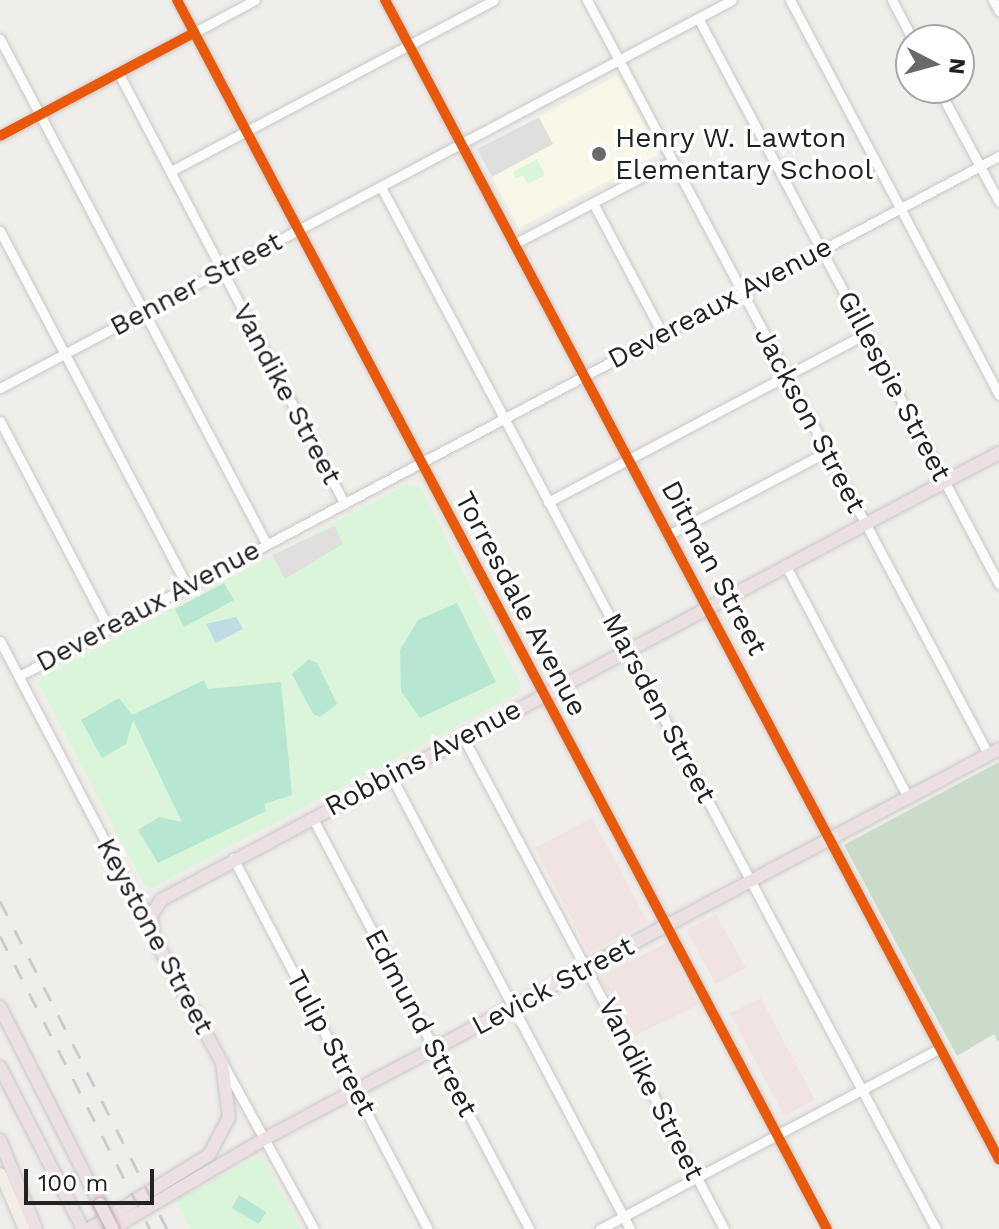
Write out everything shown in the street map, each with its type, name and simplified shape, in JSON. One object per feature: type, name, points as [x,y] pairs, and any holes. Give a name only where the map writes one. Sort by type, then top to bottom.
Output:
[{"type":"highway","name":"Robbins Avenue","points":[[151,916],[173,891],[233,858],[999,453]]},
{"type":"highway","name":"Levick Street","points":[[112,1229],[266,1138],[994,752]]},
{"type":"highway","name":"Keystone Street","points":[[151,916],[154,938],[222,1063]]},
{"type":"highway","points":[[0,1007],[112,1229]]},
{"type":"highway","points":[[0,1067],[84,1226],[216,1147],[230,1105],[222,1063]]},
{"type":"highway","points":[[0,1140],[36,1229]]},
{"type":"main road","points":[[0,1173],[24,1229]]},
{"type":"street","name":"Torresdale Avenue","points":[[177,0],[827,1229]]},
{"type":"street","points":[[0,136],[255,0]]},
{"type":"street","name":"Ditman Street","points":[[385,0],[999,1159]]},
{"type":"street","points":[[171,171],[494,0]]},
{"type":"street","name":"Jackson Street","points":[[587,0],[826,452],[994,752]]},
{"type":"street","name":"Benner Street","points":[[0,388],[732,0]]},
{"type":"street","points":[[790,0],[999,395]]},
{"type":"street","points":[[892,0],[905,24]]},
{"type":"street","points":[[993,0],[999,11]]},
{"type":"street","name":"Gillespie Street","points":[[698,18],[999,584]]},
{"type":"street","points":[[0,39],[266,543]]},
{"type":"street","name":"Vandike Street","points":[[119,74],[344,502]]},
{"type":"street","points":[[947,104],[999,202]]},
{"type":"street","name":"Devereaux Avenue","points":[[19,676],[999,156]]},
{"type":"street","points":[[514,244],[672,161]]},
{"type":"street","name":"Marsden Street","points":[[381,187],[936,1229]]},
{"type":"street","points":[[593,203],[662,333]]},
{"type":"street","points":[[0,231],[187,585]]},
{"type":"street","points":[[548,502],[865,334]]},
{"type":"street","points":[[0,421],[108,627]]},
{"type":"street","points":[[670,534],[826,452]]},
{"type":"street","points":[[786,566],[908,797]]},
{"type":"street","name":"Keystone Street","points":[[0,641],[133,894],[151,916]]},
{"type":"street","name":"Vandike Street","points":[[463,737],[724,1229]]},
{"type":"street","points":[[391,776],[630,1229]]},
{"type":"street","name":"Edmund Street","points":[[312,817],[529,1229]]},
{"type":"street","name":"Tulip Street","points":[[233,858],[428,1229]]},
{"type":"street","points":[[600,1229],[940,1048]]},
{"type":"street","name":"Keystone Street","points":[[222,1063],[314,1229]]},
{"type":"shaded area","points":[[618,75],[659,154],[519,228],[477,149]]},
{"type":"shaded area","points":[[539,117],[553,144],[492,177],[477,149]]},
{"type":"shaded area","points":[[335,526],[343,544],[285,579],[272,555]]},
{"type":"shaded area","points":[[592,818],[648,922],[589,953],[535,848]]},
{"type":"shaded area","points":[[716,914],[746,968],[716,984],[686,930]]},
{"type":"shaded area","points":[[666,943],[698,1005],[630,1038],[599,977]]},
{"type":"shaded area","points":[[761,998],[815,1100],[784,1116],[730,1013]]},
{"type":"green space","points":[[537,159],[545,175],[528,184],[523,175],[516,178],[513,172]]},
{"type":"green space","points":[[406,485],[419,486],[522,686],[517,694],[152,888],[145,886],[39,684],[41,678]]},
{"type":"green space","points":[[224,583],[234,600],[184,627],[175,609]]},
{"type":"green space","points":[[457,603],[496,682],[420,718],[401,691],[400,650],[418,620]]},
{"type":"green space","points":[[309,659],[317,663],[337,704],[320,717],[313,714],[292,674]]},
{"type":"green space","points":[[204,680],[208,689],[281,682],[292,795],[264,804],[266,811],[158,863],[138,830],[159,817],[182,822],[133,720],[126,744],[102,758],[81,720],[119,698],[132,715]]},
{"type":"green space","points":[[999,762],[999,1043],[994,1034],[957,1056],[844,845]]},
{"type":"green space","points":[[261,1155],[301,1229],[191,1229],[176,1200]]},
{"type":"green space","points":[[239,1195],[266,1212],[259,1224],[232,1208]]},
{"type":"water","points":[[236,617],[243,629],[216,643],[206,624]]},
{"type":"railway","points":[[0,901],[167,1229]]},
{"type":"railway","points":[[0,936],[150,1229]]},
{"type":"cycle path","points":[[177,0],[827,1229]]},
{"type":"cycle path","points":[[385,0],[999,1159]]},
{"type":"cycle path","points":[[0,136],[194,33]]},
{"type":"place","name":"Henry W. Lawton Elementary School","points":[[599,154]]}]
